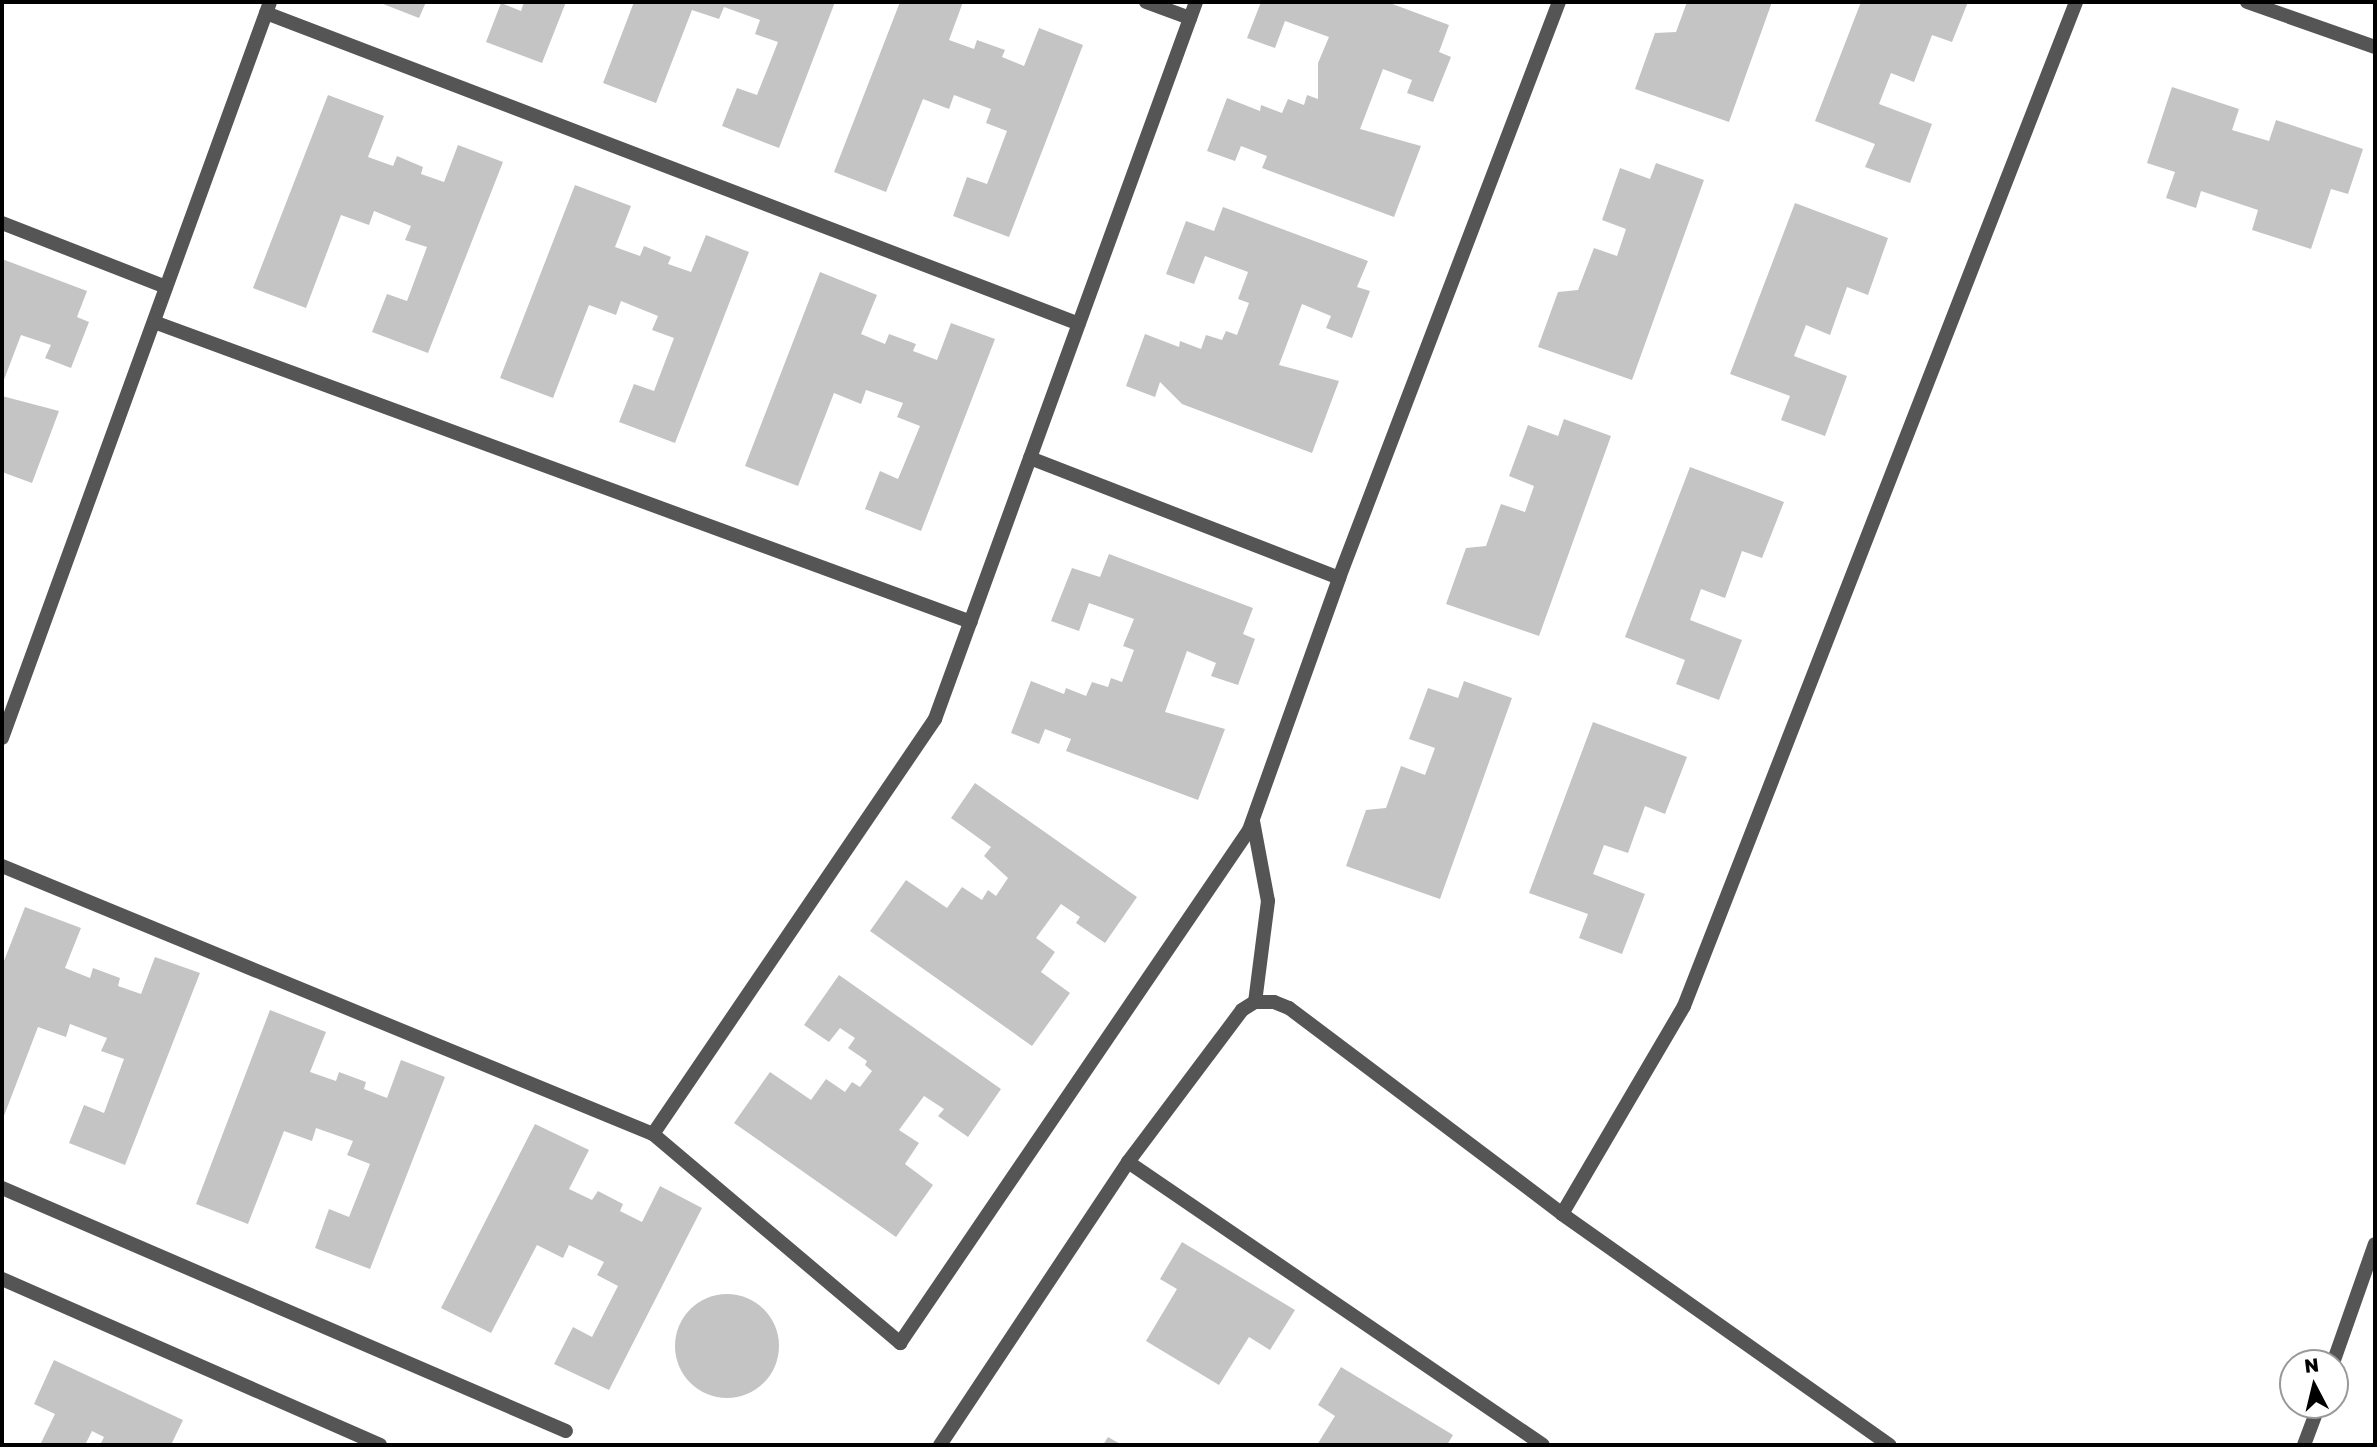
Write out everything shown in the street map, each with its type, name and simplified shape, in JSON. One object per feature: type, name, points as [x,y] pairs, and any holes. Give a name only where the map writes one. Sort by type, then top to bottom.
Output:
[{"type":"lane","points":[[1146,2],[1190,18]]},
{"type":"lane","points":[[653,1133],[935,719],[1196,2]]},
{"type":"lane","points":[[2,866],[653,1133],[900,1343],[1252,821],[1339,578],[1559,2]]},
{"type":"lane","points":[[1562,1214],[1684,1006],[2076,2]]},
{"type":"lane","points":[[2247,2],[2375,47]]},
{"type":"lane","points":[[2,737],[268,7],[1079,324]]},
{"type":"lane","points":[[2,223],[166,287]]},
{"type":"lane","points":[[154,322],[971,622]]},
{"type":"lane","points":[[1030,458],[1339,578]]},
{"type":"lane","points":[[1252,821],[1268,901],[1255,1002]]},
{"type":"lane","points":[[940,1445],[1128,1162],[1242,1010],[1255,1002],[1274,1002],[1289,1009],[1562,1214],[1890,1445]]},
{"type":"lane","points":[[1128,1162],[1543,1445]]},
{"type":"lane","points":[[2,1188],[566,1431]]},
{"type":"lane","points":[[2338,1349],[2375,1244]]},
{"type":"lane","points":[[2,1279],[380,1445]]},
{"type":"lane","points":[[2304,1445],[2314,1419]]},
{"type":"building","points":[[378,2],[426,2],[419,18]]},
{"type":"building","points":[[524,2],[566,2],[542,63],[486,42],[501,3],[521,11]]},
{"type":"building","points":[[634,2],[835,2],[779,148],[722,126],[737,88],[757,95],[778,42],[755,34],[760,20],[724,7],[719,19],[692,10],[656,103],[603,83]]},
{"type":"building","points":[[900,2],[963,2],[949,40],[974,49],[977,40],[1005,50],[1002,57],[1024,66],[1039,28],[1083,45],[1009,237],[953,216],[967,177],[987,184],[1007,131],[986,123],[991,109],[954,95],[949,109],[923,99],[886,192],[834,172]]},
{"type":"building","points":[[1261,2],[1387,2],[1449,25],[1439,52],[1451,57],[1433,102],[1407,93],[1412,80],[1383,69],[1360,129],[1421,146],[1394,217],[1262,168],[1267,156],[1241,146],[1235,161],[1207,151],[1227,98],[1260,111],[1261,105],[1282,113],[1288,99],[1304,105],[1307,95],[1318,99],[1318,63],[1329,37],[1285,21],[1275,48],[1247,38]]},
{"type":"building","points":[[1687,2],[1772,2],[1729,122],[1635,89],[1655,33],[1676,32]]},
{"type":"building","points":[[1861,2],[1968,2],[1952,42],[1932,35],[1914,82],[1891,73],[1879,104],[1932,124],[1910,183],[1865,167],[1875,144],[1815,121]]},
{"type":"building","points":[[2172,87],[2239,109],[2232,130],[2269,141],[2276,120],[2363,149],[2348,194],[2331,189],[2311,249],[2252,230],[2258,210],[2201,191],[2196,208],[2166,198],[2175,172],[2147,163]]},
{"type":"building","points":[[328,95],[384,116],[368,157],[393,166],[397,156],[423,167],[421,174],[444,182],[458,145],[503,162],[428,353],[372,332],[387,294],[407,301],[427,247],[405,240],[411,226],[374,211],[369,225],[341,215],[306,308],[253,288]]},
{"type":"building","points":[[1656,163],[1704,180],[1632,380],[1538,347],[1558,292],[1578,290],[1594,248],[1617,256],[1626,229],[1602,220],[1620,168],[1650,179]]},
{"type":"building","points":[[575,185],[631,206],[615,247],[640,256],[644,246],[671,257],[668,264],[691,272],[706,235],[749,252],[675,443],[619,422],[634,384],[654,391],[674,338],[652,330],[658,316],[621,301],[616,315],[589,305],[553,398],[500,378]]},
{"type":"building","points":[[1795,203],[1888,238],[1868,295],[1847,287],[1830,335],[1806,325],[1794,356],[1847,376],[1825,436],[1781,420],[1790,396],[1730,374]]},
{"type":"building","points":[[1223,207],[1368,261],[1357,287],[1370,291],[1352,338],[1326,328],[1331,316],[1302,304],[1279,365],[1339,381],[1312,453],[1182,404],[1160,382],[1155,397],[1126,386],[1145,334],[1179,347],[1180,341],[1201,349],[1206,335],[1222,340],[1226,331],[1237,335],[1249,303],[1238,299],[1248,272],[1205,256],[1194,284],[1166,274],[1186,221],[1214,231]]},
{"type":"building","points":[[2,259],[87,291],[77,317],[89,322],[71,368],[45,358],[51,345],[21,335],[2,385]]},
{"type":"building","points":[[820,272],[877,295],[861,334],[885,344],[889,334],[916,344],[913,351],[937,360],[951,323],[995,339],[921,531],[865,509],[880,471],[898,479],[920,426],[897,417],[903,403],[866,390],[861,404],[834,393],[798,486],[745,466]]},
{"type":"building","points":[[2,396],[59,411],[32,483],[2,472]]},
{"type":"building","points":[[1564,419],[1611,436],[1539,636],[1446,604],[1466,548],[1486,546],[1501,504],[1525,512],[1534,486],[1509,476],[1528,425],[1558,436]]},
{"type":"building","points":[[1690,467],[1784,502],[1762,558],[1742,551],[1725,598],[1701,589],[1690,620],[1742,640],[1719,700],[1676,684],[1685,660],[1625,637]]},
{"type":"building","points":[[1109,554],[1253,608],[1243,634],[1255,639],[1238,685],[1211,676],[1216,663],[1187,651],[1165,712],[1225,729],[1198,800],[1066,751],[1071,739],[1045,729],[1039,744],[1011,733],[1031,681],[1064,694],[1066,688],[1086,696],[1092,682],[1108,687],[1111,678],[1122,682],[1134,650],[1123,646],[1134,619],[1089,603],[1079,631],[1051,621],[1072,568],[1100,577]]},
{"type":"building","points":[[1464,681],[1512,698],[1440,899],[1346,866],[1366,810],[1386,808],[1401,766],[1425,775],[1435,748],[1409,739],[1428,688],[1458,698]]},
{"type":"building","points":[[1593,722],[1687,757],[1665,814],[1645,806],[1628,853],[1604,845],[1593,874],[1645,894],[1622,954],[1579,938],[1588,914],[1529,893]]},
{"type":"building","points":[[975,783],[1137,897],[1105,943],[1076,923],[1080,917],[1061,904],[1036,938],[1055,952],[1041,972],[1070,993],[1032,1046],[870,931],[906,880],[947,908],[962,887],[982,900],[988,890],[996,896],[1008,878],[984,856],[991,847],[951,818]]},
{"type":"building","points":[[25,907],[81,928],[65,968],[90,978],[93,968],[120,978],[118,986],[141,994],[155,957],[200,973],[125,1165],[69,1143],[84,1105],[104,1113],[124,1059],[101,1051],[107,1038],[70,1024],[66,1037],[38,1027],[2,1121],[2,966]]},
{"type":"building","points":[[839,975],[1001,1089],[968,1137],[938,1116],[944,1109],[924,1096],[899,1130],[919,1143],[905,1164],[933,1185],[896,1237],[734,1123],[770,1072],[811,1100],[826,1079],[845,1092],[852,1082],[860,1087],[872,1071],[865,1065],[867,1061],[848,1048],[855,1038],[840,1028],[829,1042],[804,1025]]},
{"type":"building","points":[[270,1010],[326,1032],[310,1072],[336,1081],[339,1072],[366,1082],[364,1089],[387,1098],[401,1060],[445,1077],[370,1269],[315,1248],[329,1209],[349,1217],[370,1164],[347,1155],[353,1141],[316,1128],[312,1141],[284,1131],[248,1224],[196,1204]]},
{"type":"building","points":[[535,1124],[589,1150],[569,1189],[592,1200],[598,1191],[623,1204],[620,1211],[642,1222],[660,1186],[702,1208],[609,1390],[554,1364],[573,1327],[592,1337],[618,1286],[597,1275],[604,1262],[569,1245],[563,1258],[537,1245],[491,1333],[441,1308]]},
{"type":"building","points":[[1182,1242],[1295,1310],[1270,1350],[1249,1337],[1219,1385],[1146,1341],[1177,1289],[1160,1279]]},
{"type":"building","points":[[727,1294],[747,1298],[764,1309],[775,1326],[779,1346],[775,1366],[764,1383],[747,1394],[727,1398],[707,1394],[690,1383],[679,1366],[675,1346],[679,1326],[690,1309],[707,1298]]},
{"type":"building","points":[[54,1360],[183,1420],[171,1445],[100,1445],[104,1437],[92,1431],[85,1445],[40,1445],[55,1414],[34,1404]]},
{"type":"building","points":[[1341,1367],[1453,1435],[1447,1445],[1317,1445],[1335,1416],[1318,1405]]},
{"type":"building","points":[[1108,1437],[1122,1445],[1103,1445]]}]
